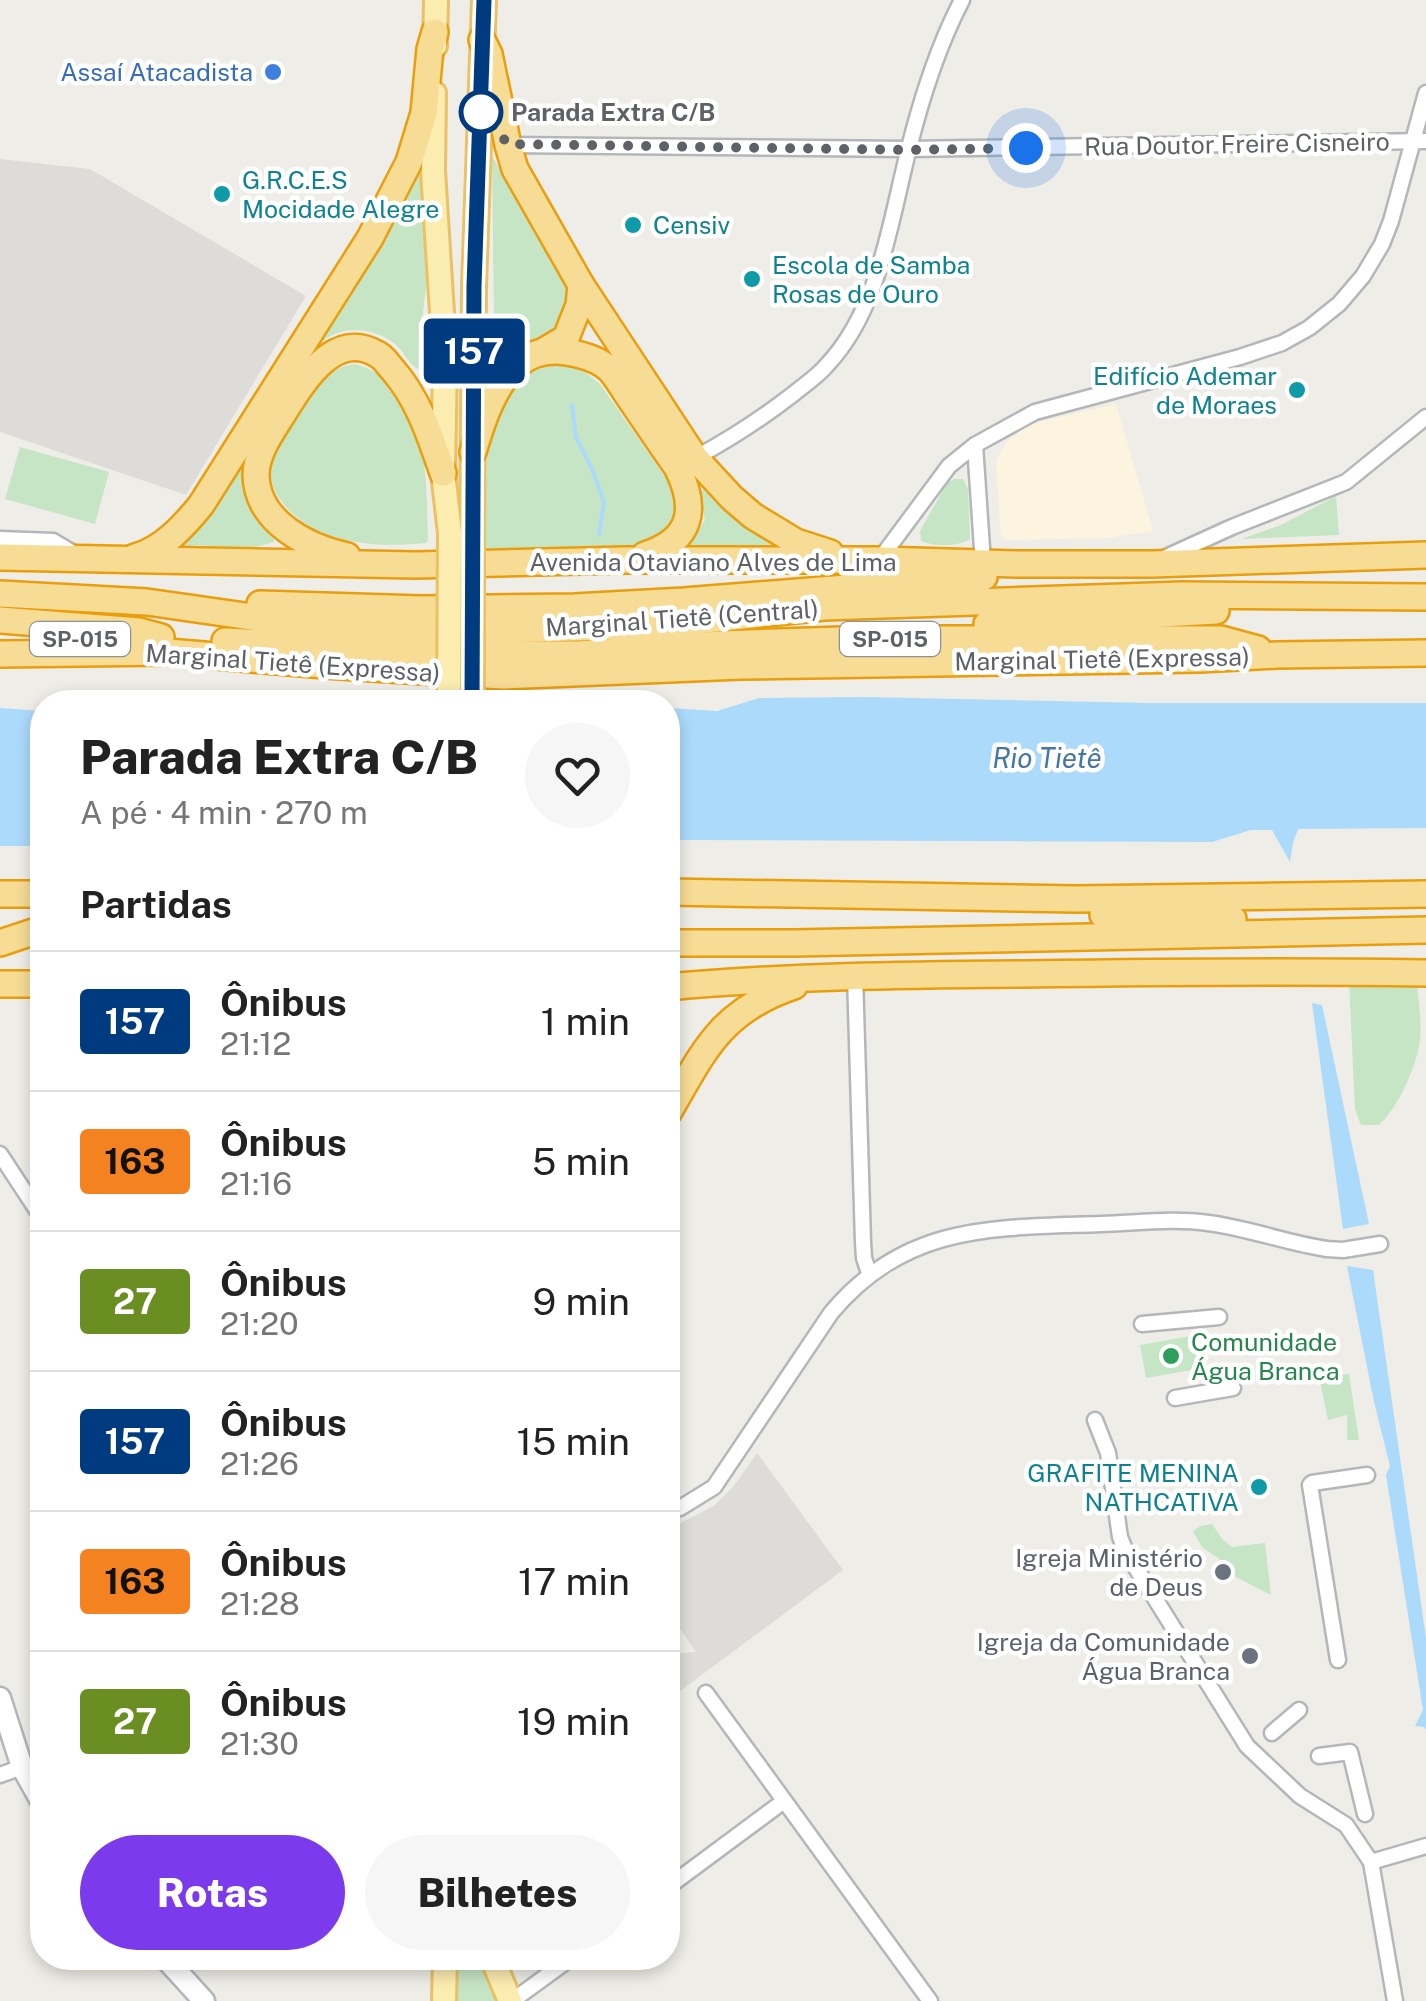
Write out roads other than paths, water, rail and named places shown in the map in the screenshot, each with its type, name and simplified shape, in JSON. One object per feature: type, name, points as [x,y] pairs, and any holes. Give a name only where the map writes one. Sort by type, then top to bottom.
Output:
[{"type":"highway","points":[[118,560],[141,556],[156,548],[201,505],[370,238],[409,162],[424,112],[435,32]]},
{"type":"highway","points":[[482,40],[489,54],[515,169],[582,285],[695,458],[732,498],[772,530],[849,560]]},
{"type":"highway","points":[[473,452],[488,404],[506,374],[566,338],[582,285]]},
{"type":"highway","points":[[416,564],[334,553],[287,530],[265,505],[256,476],[258,462],[268,438],[306,377],[335,352],[355,347],[384,358],[406,384],[421,411],[444,473]]},
{"type":"highway","points":[[544,351],[578,354],[609,368],[685,484],[688,521],[679,536],[663,548],[626,560]]},
{"type":"highway","name":"Avenida Otaviano Alves de Lima","points":[[0,556],[416,564],[880,560],[1152,564],[1426,555]]},
{"type":"highway","points":[[148,602],[421,609],[574,607],[985,577],[1016,564]]},
{"type":"highway","name":"Marginal Tietê (Central)","points":[[0,594],[148,602],[352,628],[497,630],[650,626],[824,607],[1182,595],[1426,597]]},
{"type":"highway","points":[[873,639],[900,630],[1313,606],[1328,597]]},
{"type":"highway","points":[[0,620],[139,631],[161,637]]},
{"type":"highway","name":"Marginal Tietê (Central)","points":[[161,637],[501,654],[579,654],[873,639],[1221,639],[1277,655]]},
{"type":"highway","name":"SP-015","points":[[0,640],[161,637]]},
{"type":"highway","name":"Marginal Tietê (Expressa)","points":[[0,654],[168,652],[503,676],[741,666],[1426,653]]},
{"type":"highway","points":[[680,892],[1076,899],[1426,894]]},
{"type":"highway","points":[[720,893],[773,908],[1309,921],[1359,932]]},
{"type":"highway","points":[[0,894],[30,894]]},
{"type":"highway","points":[[680,943],[1426,930]]},
{"type":"highway","points":[[0,932],[30,933]]},
{"type":"highway","points":[[0,942],[30,935]]},
{"type":"highway","points":[[794,943],[824,954],[1109,959],[1166,972]]},
{"type":"highway","points":[[680,986],[855,976],[1426,973]]},
{"type":"highway","points":[[680,1093],[722,1026],[770,994],[820,977]]},
{"type":"highway","points":[[0,984],[30,984]]},
{"type":"main road","points":[[436,0],[433,171],[444,360],[444,473],[461,533],[471,690]]},
{"type":"main road","points":[[450,690],[461,533],[473,452],[474,286],[484,0]]},
{"type":"main road","points":[[444,2001],[445,1970]]},
{"type":"main road","points":[[497,1970],[511,2001]]},
{"type":"street","points":[[695,458],[758,421],[814,379],[830,363],[854,326],[880,263],[928,78],[962,0]]},
{"type":"street","points":[[880,560],[949,466],[975,445],[1035,412],[1282,343],[1339,304],[1363,276],[1382,244],[1420,141],[1426,93]]},
{"type":"street","name":"Rua Doutor Freire Cisneiro","points":[[508,144],[908,150],[1420,141]]},
{"type":"street","points":[[1152,564],[1346,482],[1426,416]]},
{"type":"street","points":[[975,445],[983,563]]},
{"type":"street","points":[[0,539],[54,541],[84,559]]},
{"type":"street","points":[[855,976],[862,1242],[870,1273]]},
{"type":"street","points":[[0,1154],[30,1200]]},
{"type":"street","points":[[680,1508],[714,1487],[850,1290],[896,1257],[929,1242],[966,1232],[1017,1227],[1205,1222],[1334,1250],[1380,1244]]},
{"type":"street","points":[[1142,1324],[1219,1316]]},
{"type":"street","points":[[1175,1398],[1233,1388]]},
{"type":"street","points":[[1095,1420],[1108,1453],[1120,1537],[1166,1617],[1247,1746],[1300,1796],[1346,1825],[1372,1862],[1395,2001]]},
{"type":"street","points":[[1338,1660],[1310,1485],[1367,1475]]},
{"type":"street","points":[[706,1693],[930,2001]]},
{"type":"street","points":[[0,1698],[30,1781]]},
{"type":"street","points":[[1272,1733],[1299,1710]]},
{"type":"street","points":[[1318,1756],[1350,1752],[1366,1814]]},
{"type":"street","points":[[0,1775],[22,1766]]},
{"type":"street","points":[[680,1878],[784,1801]]},
{"type":"street","points":[[1372,1862],[1426,1846]]},
{"type":"street","points":[[176,1970],[204,2001]]},
{"type":"street","points":[[511,2001],[554,1970]]},
{"type":"water","name":"Rio Tietê","points":[[759,698],[1426,703],[1426,828],[1298,829],[1290,862],[1272,830],[1251,830],[1212,842],[680,840],[680,709],[717,711]]},
{"type":"water","points":[[0,708],[30,710],[30,846],[0,846]]},
{"type":"water","points":[[1312,1003],[1322,1005],[1369,1224],[1343,1229]]},
{"type":"water","points":[[1347,1266],[1373,1270],[1426,1638],[1426,1730],[1415,1726],[1423,1710],[1386,1475],[1390,1466]]},
{"type":"waterway","points":[[572,405],[576,437],[604,502],[599,535]]},
{"type":"place","name":"Assaí Atacadista","points":[[273,72]]},
{"type":"place","name":"Parada Extra C/B","points":[[481,112]]},
{"type":"place","name":"G.R.C.E.S Mocidade Alegre","points":[[222,194]]},
{"type":"place","name":"Censiv","points":[[633,225]]},
{"type":"place","name":"Escola de Samba Rosas de Ouro","points":[[752,279]]},
{"type":"place","name":"Edifício Ademar de Moraes","points":[[1297,390]]},
{"type":"place","name":"Comunidade Água Branca","points":[[1171,1356]]},
{"type":"place","name":"GRAFITE MENINA NATHCATIVA","points":[[1259,1487]]},
{"type":"place","name":"Igreja Ministério de Deus","points":[[1223,1572]]},
{"type":"place","name":"Igreja da Comunidade Água Branca","points":[[1250,1656]]}]
